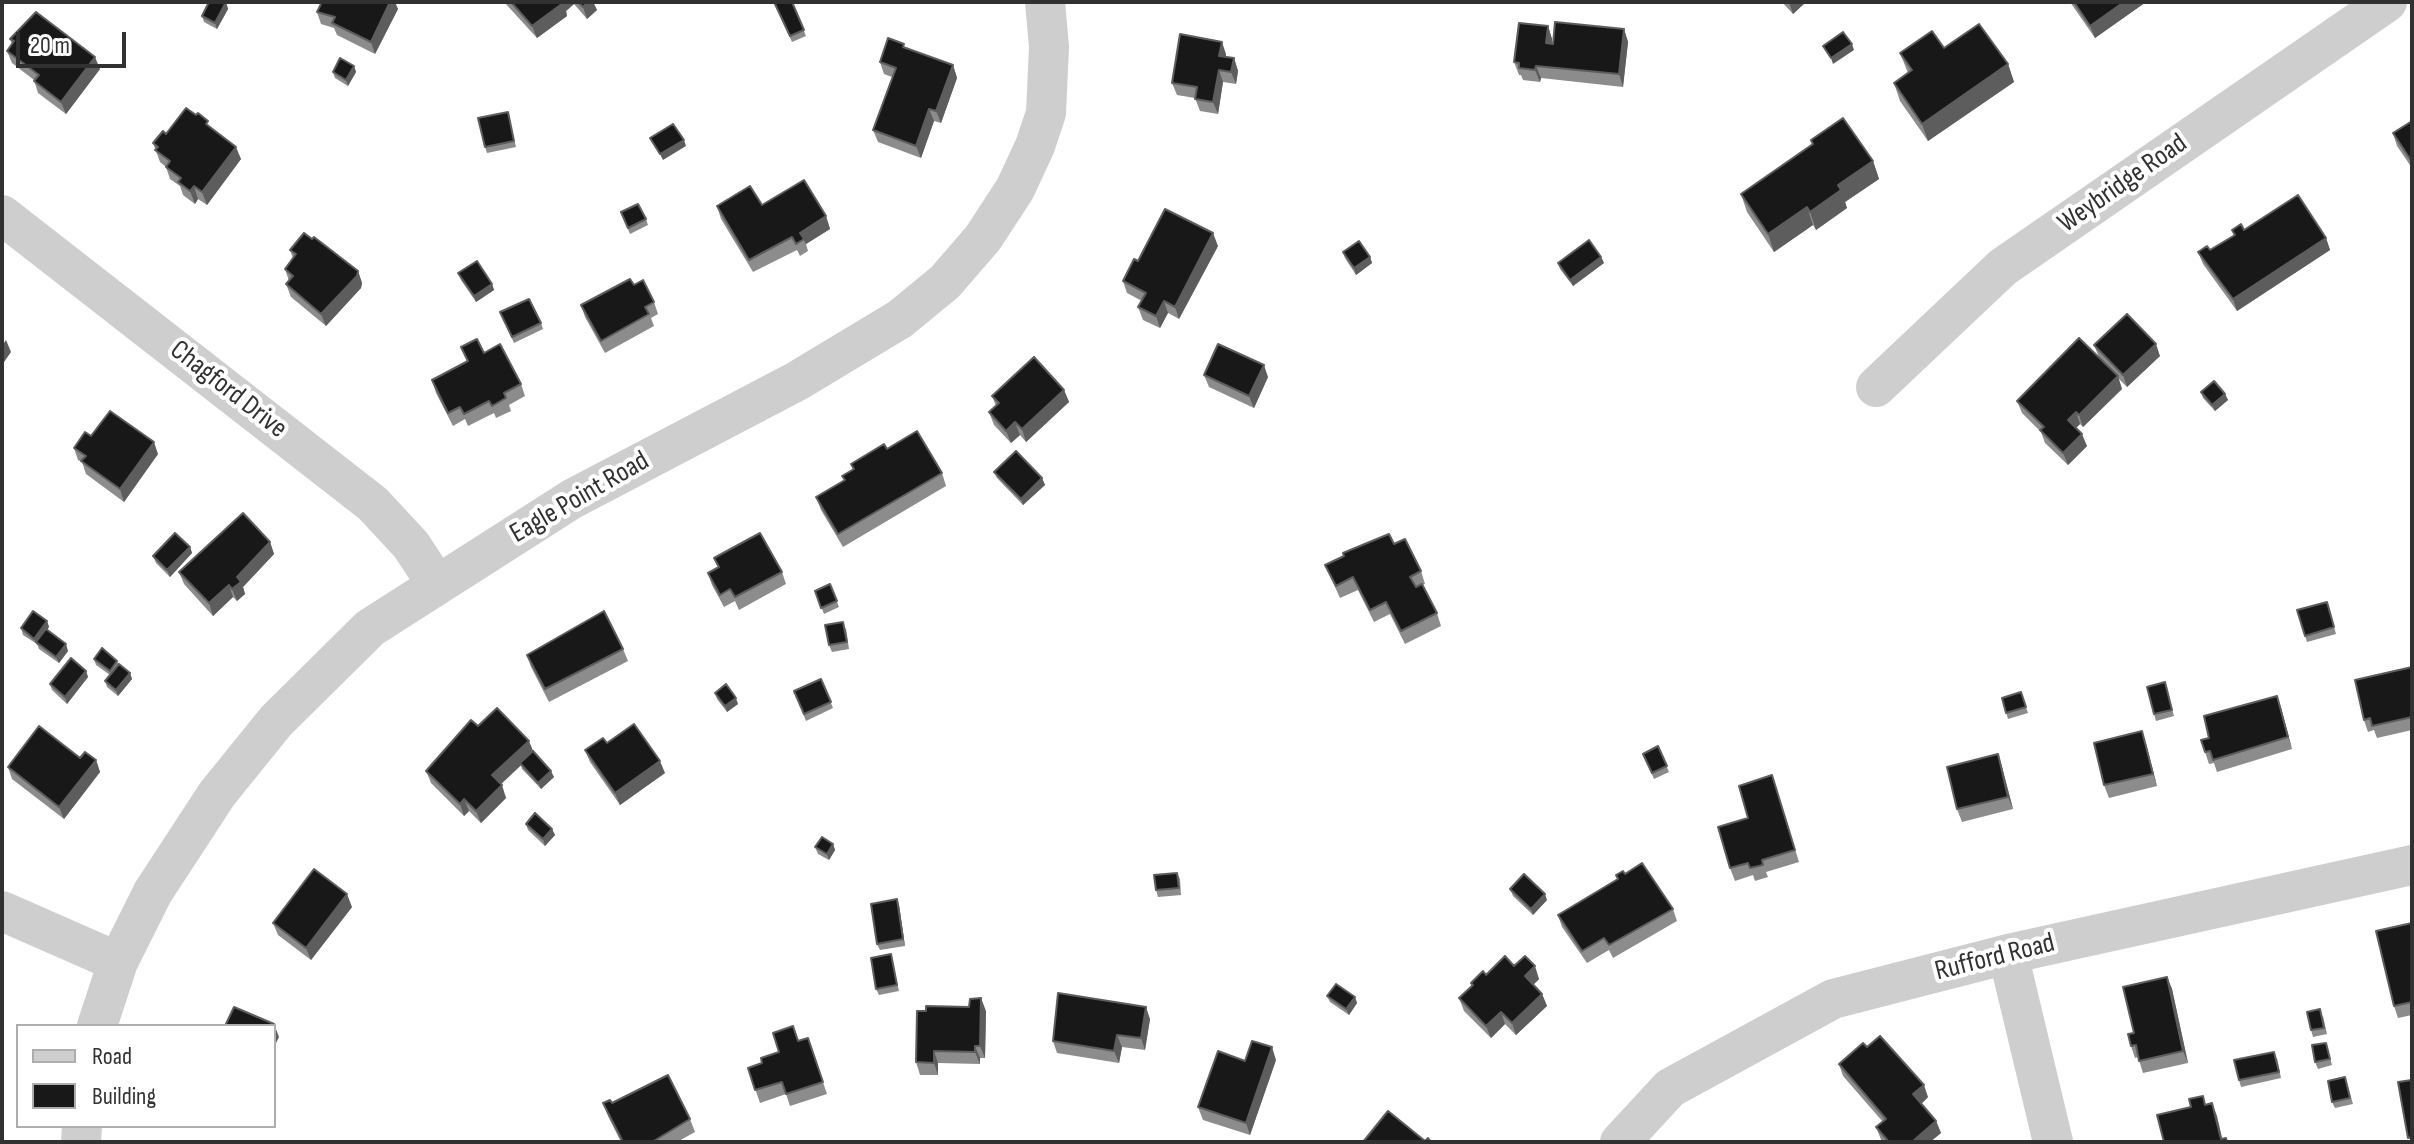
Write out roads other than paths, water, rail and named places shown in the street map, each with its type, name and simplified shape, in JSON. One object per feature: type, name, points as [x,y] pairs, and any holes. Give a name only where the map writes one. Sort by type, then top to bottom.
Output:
[{"type":"street","name":"Eagle Point Road","points":[[98,1024],[118,962],[165,874],[217,794],[276,721],[370,628],[436,583],[572,499],[797,381],[900,319],[945,282],[983,238],[1015,189],[1035,146],[1046,113],[1049,47],[1045,2]]},
{"type":"street","name":"Weybridge Road","points":[[1876,387],[2003,267],[2387,2]]},
{"type":"street","name":"Chagford Drive","points":[[2,215],[373,504],[411,545],[436,583]]},
{"type":"street","name":"Rufford Road","points":[[1620,1142],[1670,1088],[1833,999],[2008,954],[2412,865]]},
{"type":"street","points":[[2,911],[118,962]]},
{"type":"street","points":[[2008,954],[2053,1142]]}]
